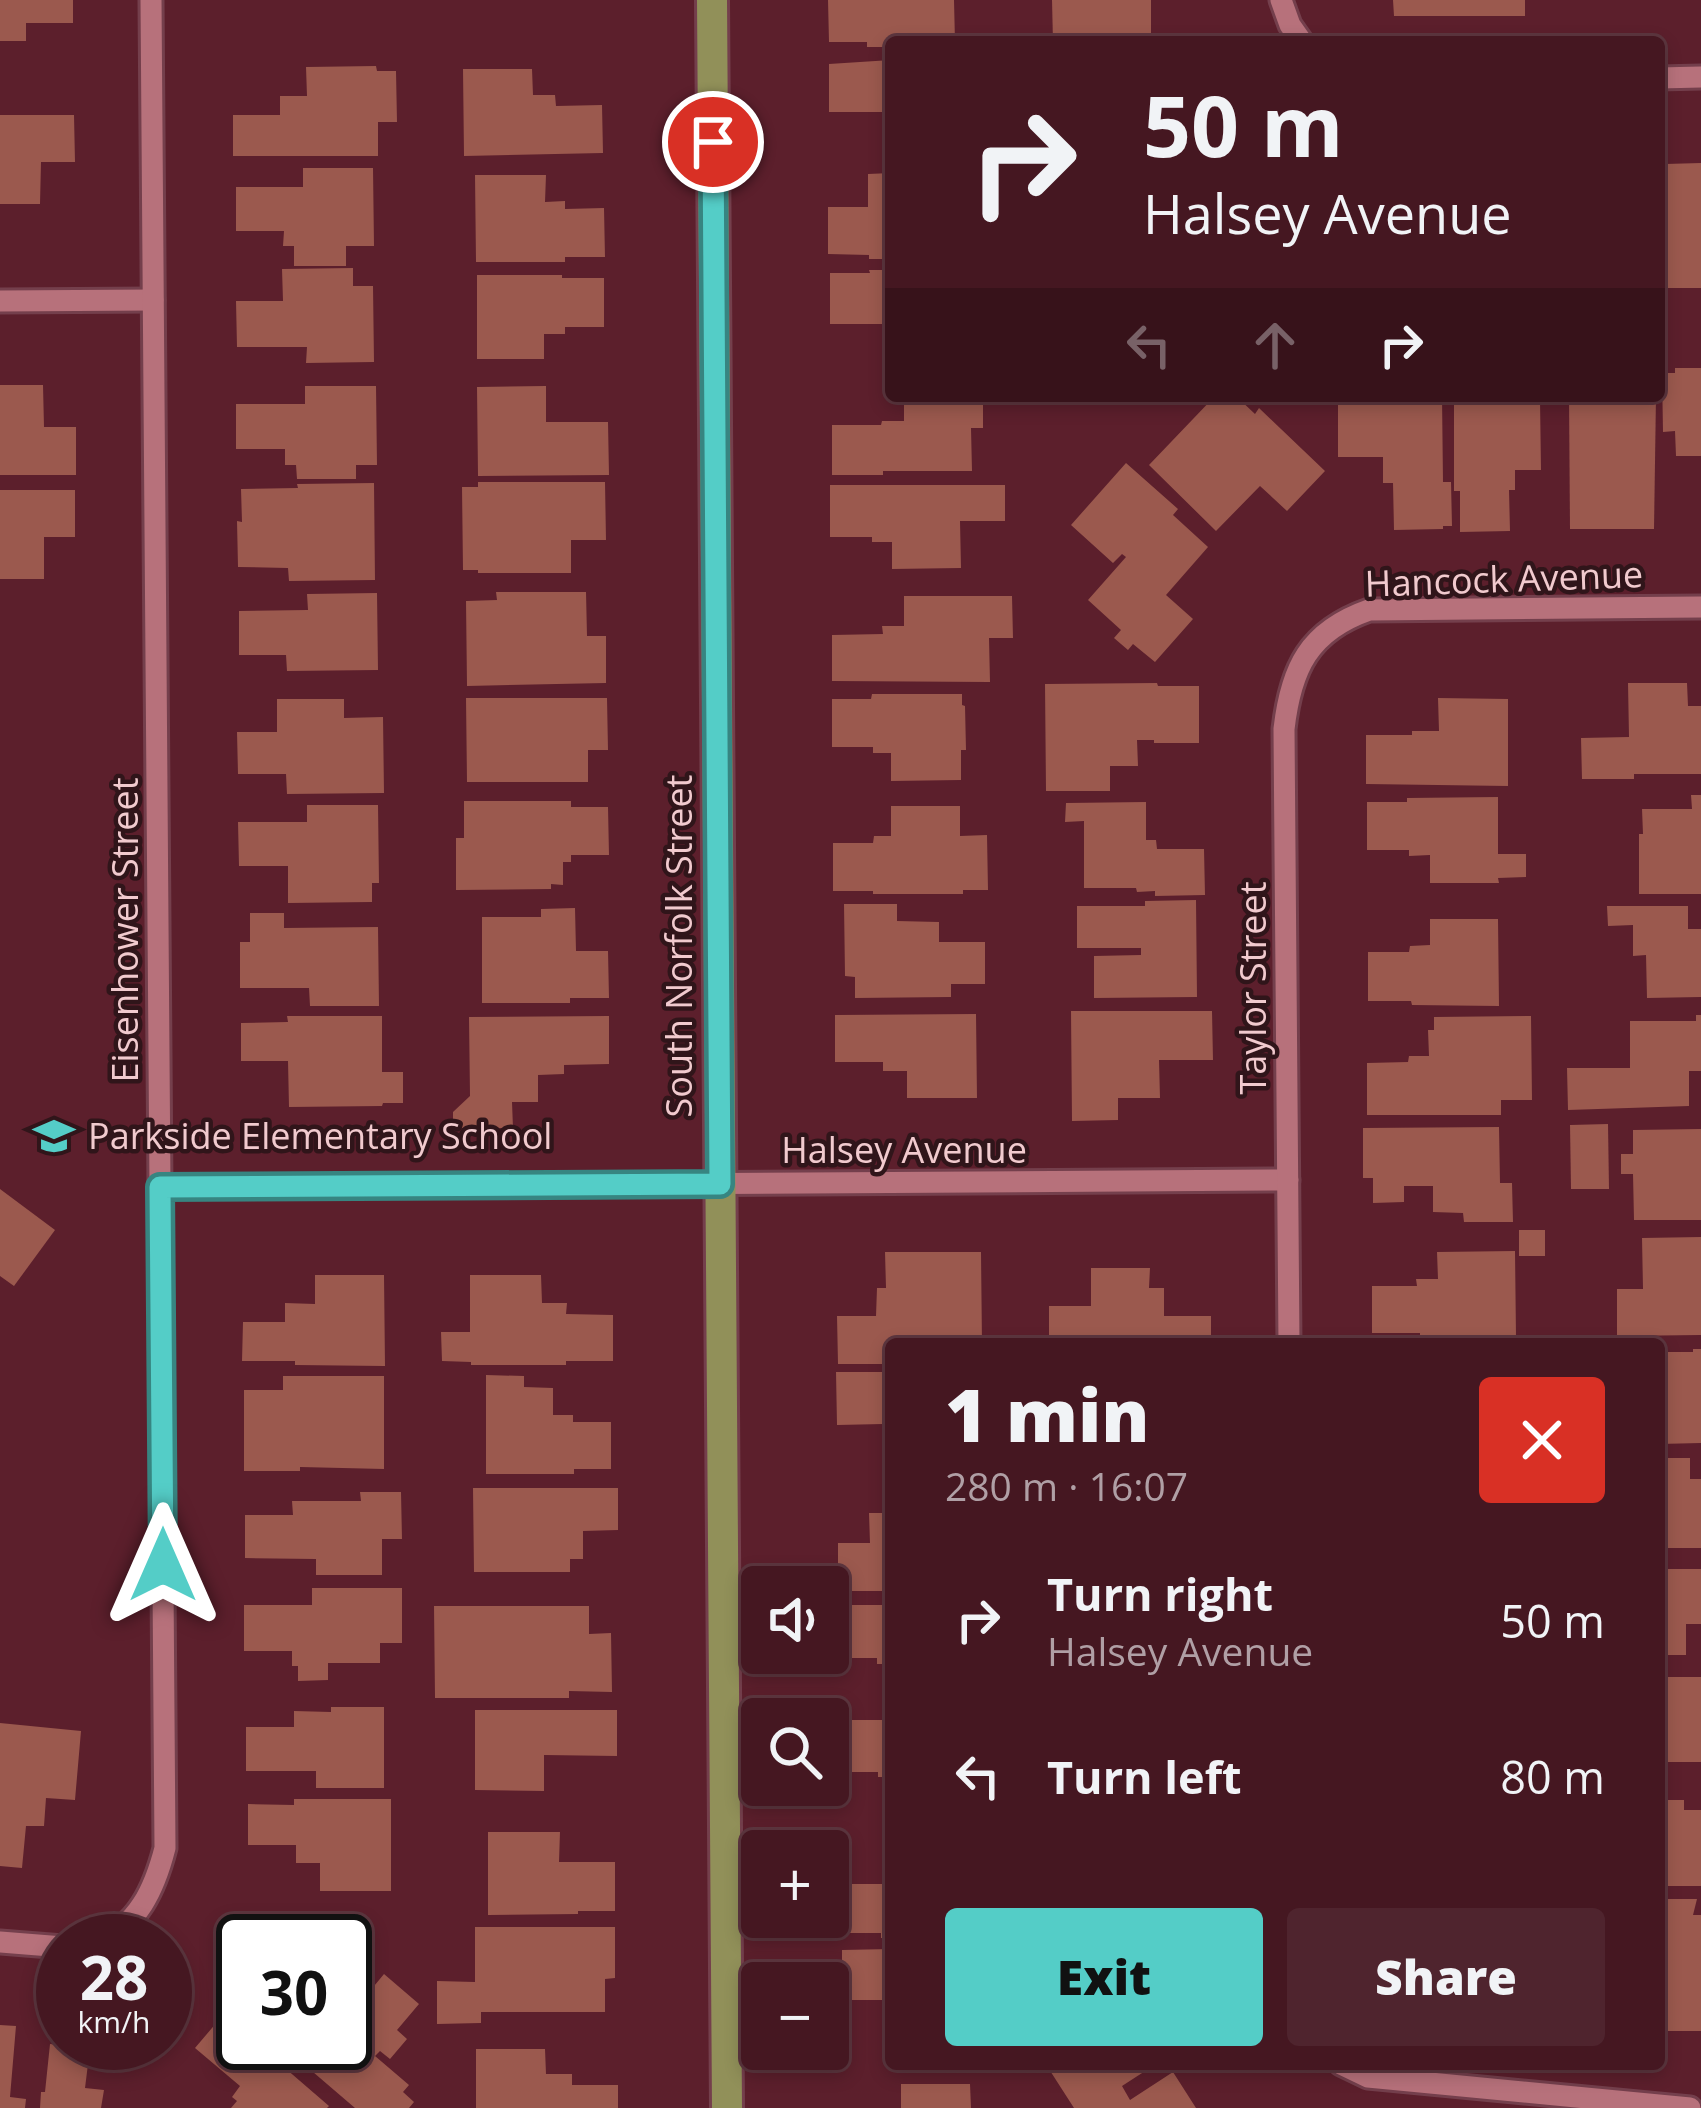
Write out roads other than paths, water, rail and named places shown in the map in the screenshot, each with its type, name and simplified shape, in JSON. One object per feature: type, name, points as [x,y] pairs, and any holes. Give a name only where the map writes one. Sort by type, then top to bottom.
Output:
[{"type":"main road","name":"South Norfolk Street","points":[[712,0],[727,2108]]},
{"type":"street","name":"Eisenhower Street","points":[[135,1914],[158,1876],[165,1848],[151,0]]},
{"type":"street","points":[[1281,0],[1298,36]]},
{"type":"street","points":[[1665,78],[1701,77]]},
{"type":"street","points":[[0,301],[153,300]]},
{"type":"street","name":"Hancock Avenue","points":[[1317,639],[1344,619],[1369,610],[1701,607]]},
{"type":"street","name":"Taylor Street","points":[[1289,1338],[1284,729],[1287,697],[1298,665],[1317,639]]},
{"type":"street","name":"Halsey Avenue","points":[[160,1187],[1288,1180]]},
{"type":"street","points":[[0,1942],[36,1945]]},
{"type":"street","points":[[1353,2070],[1368,2077],[1690,2108]]},
{"type":"place","name":"Parkside Elementary School","points":[[54,1136]]}]
